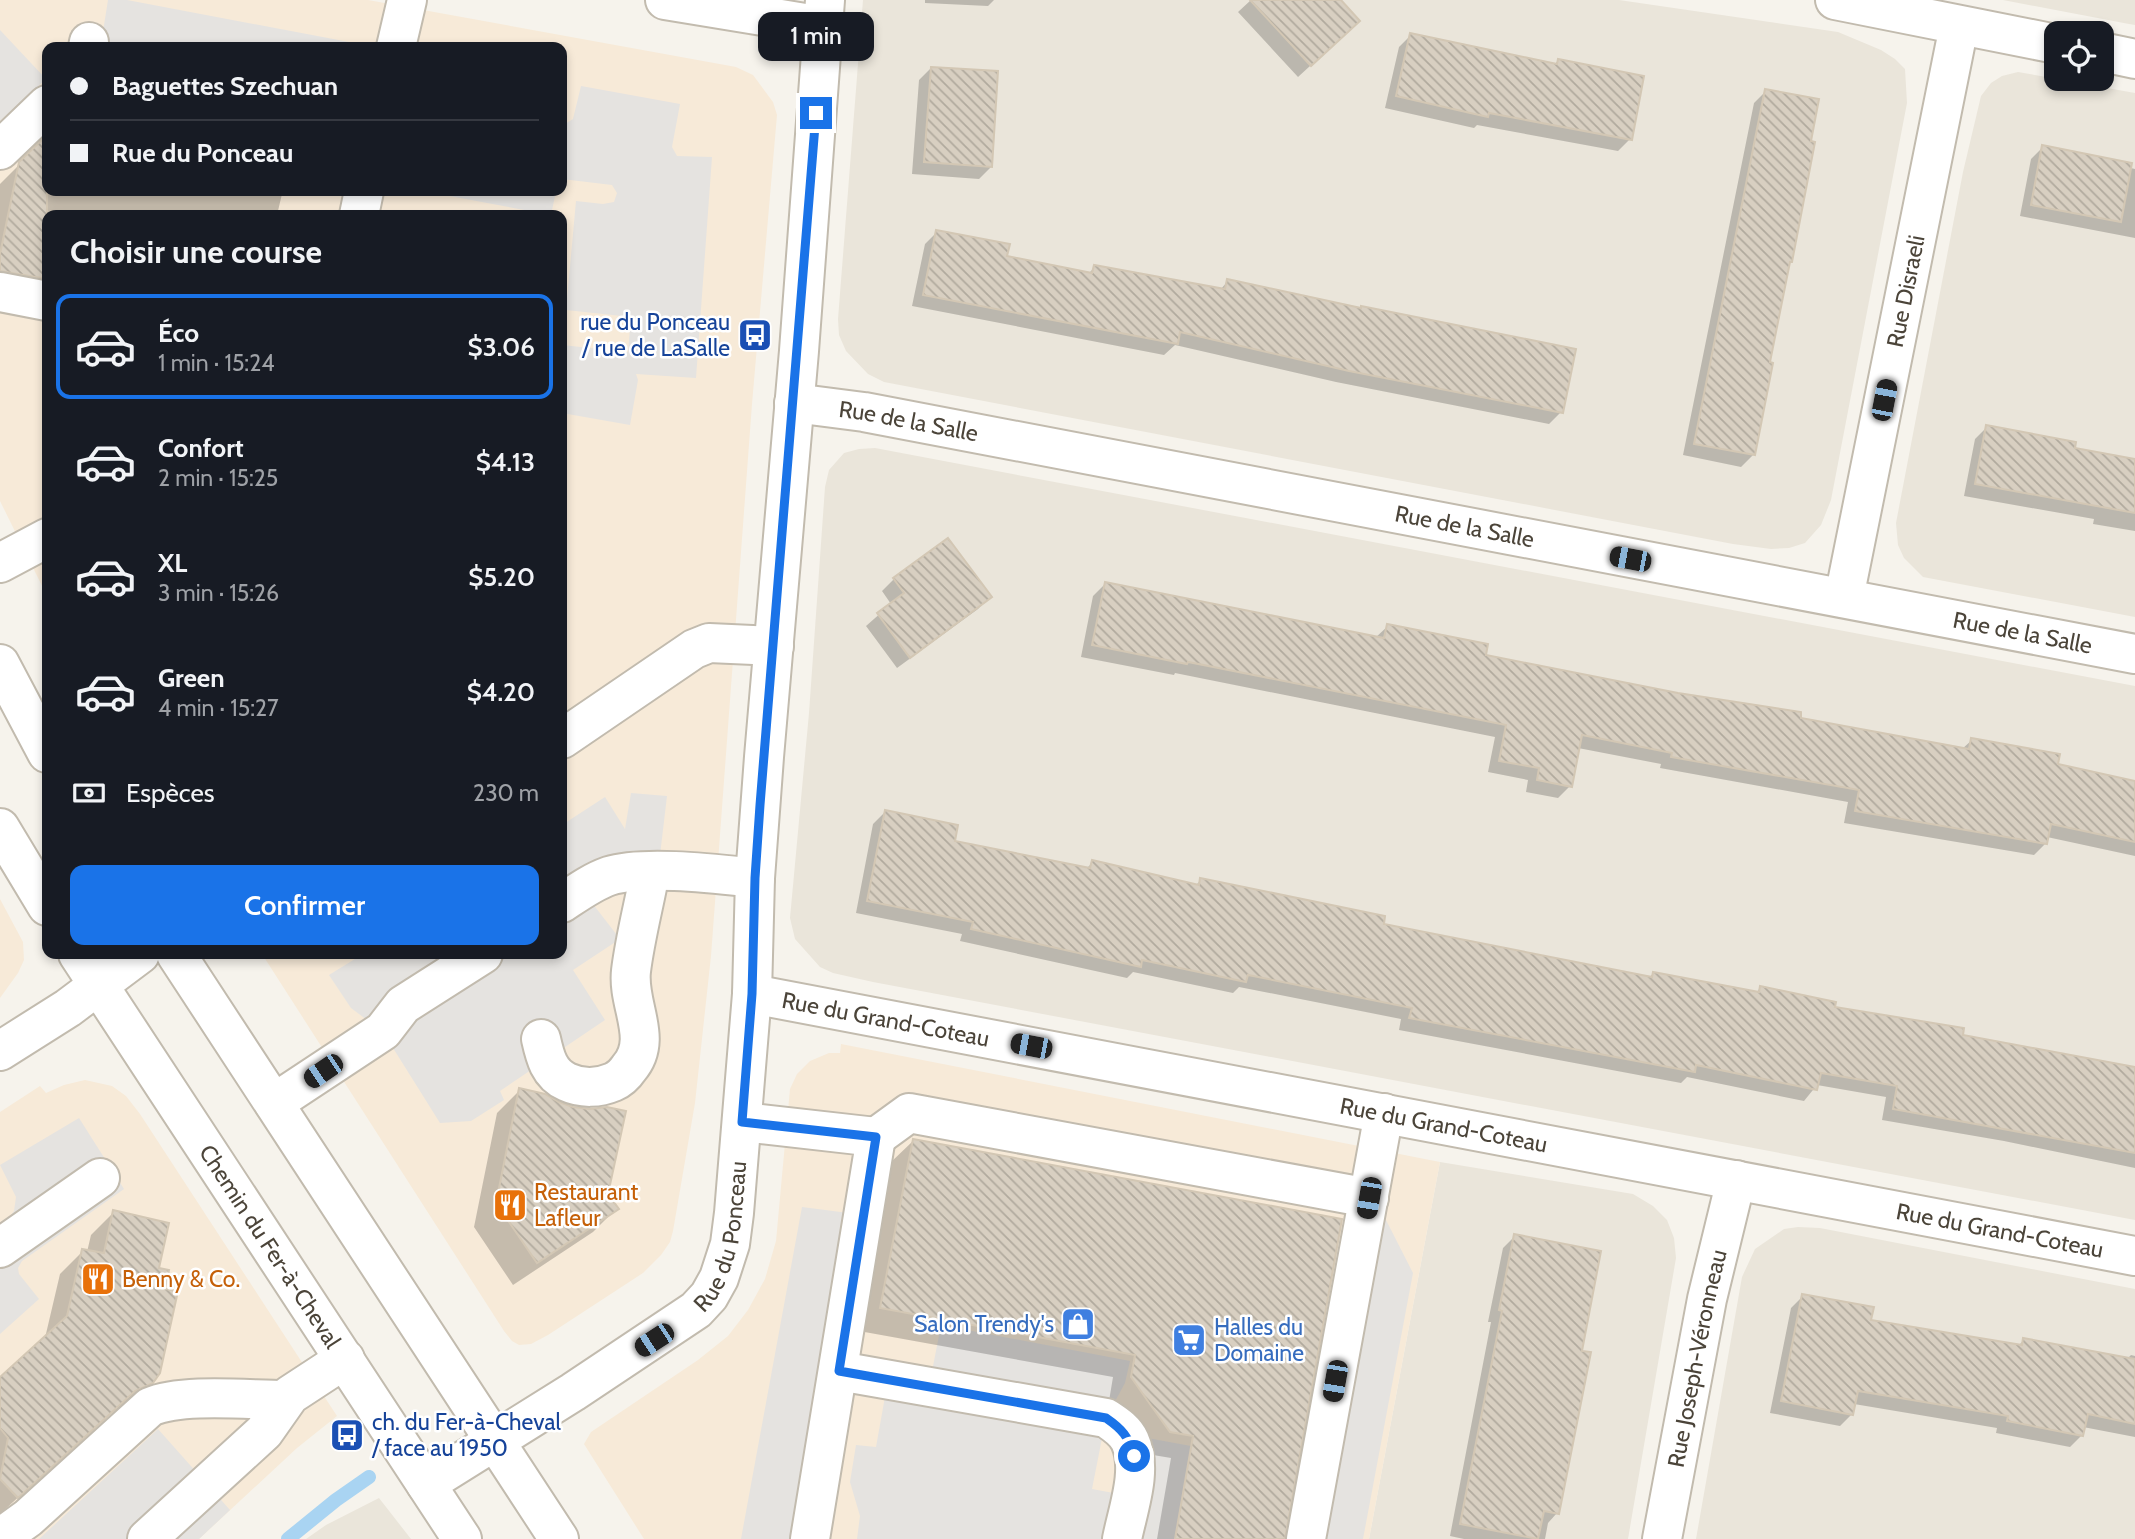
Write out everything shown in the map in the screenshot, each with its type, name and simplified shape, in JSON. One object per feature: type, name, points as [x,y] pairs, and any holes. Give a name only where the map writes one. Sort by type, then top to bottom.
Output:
[{"type":"street","points":[[397,42],[407,0]]},
{"type":"street","points":[[665,0],[824,13]]},
{"type":"street","points":[[1835,0],[2044,42]]},
{"type":"street","name":"Rue du Ponceau","points":[[426,1484],[696,1310],[709,1296],[719,1278],[730,1244],[752,994],[755,878],[824,13]]},
{"type":"street","name":"Rue Disraeli","points":[[1844,598],[1959,26]]},
{"type":"street","points":[[2114,55],[2135,59]]},
{"type":"street","points":[[0,150],[42,110]]},
{"type":"street","points":[[0,292],[42,300]]},
{"type":"street","name":"Rue de la Salle","points":[[794,403],[864,412],[2135,654]]},
{"type":"street","points":[[0,563],[42,541]]},
{"type":"street","points":[[567,736],[694,649],[709,643],[774,646]]},
{"type":"street","points":[[0,664],[42,744]]},
{"type":"street","points":[[0,828],[42,898]]},
{"type":"street","points":[[567,900],[609,876],[650,872],[755,878]]},
{"type":"street","points":[[541,1039],[545,1060],[554,1073],[561,1080],[574,1085],[594,1087],[620,1079],[638,1056],[641,1046],[640,1031],[633,1004],[631,971],[650,872]]},
{"type":"street","name":"Chemin du Fer-à-Cheval","points":[[81,959],[462,1539]]},
{"type":"street","points":[[0,1051],[51,1020],[133,959]]},
{"type":"street","points":[[179,959],[559,1539]]},
{"type":"street","points":[[274,1103],[383,1031],[403,1005],[475,959]]},
{"type":"street","name":"Rue du Grand-Coteau","points":[[752,994],[2135,1256]]},
{"type":"street","points":[[742,1122],[876,1137],[909,1113],[1369,1198]]},
{"type":"street","points":[[1306,1539],[1384,1113]]},
{"type":"street","points":[[810,1539],[876,1137]]},
{"type":"street","points":[[0,1248],[100,1178]]},
{"type":"street","name":"Rue Joseph-Véronneau","points":[[1662,1539],[1707,1299],[1735,1180]]},
{"type":"street","points":[[147,1539],[264,1432],[290,1395],[345,1359]]},
{"type":"street","points":[[839,1371],[1106,1418],[1130,1440],[1134,1456],[1135,1478],[1122,1539]]},
{"type":"street","points":[[0,1538],[28,1518],[150,1407],[162,1402],[285,1400]]},
{"type":"shaded area","points":[[0,0],[368,0],[736,67],[753,75],[773,102],[777,115],[752,404],[711,956],[695,1103],[673,1231],[670,1242],[661,1255],[643,1273],[531,1344],[519,1345],[512,1341],[265,959],[567,959],[567,210],[42,210],[42,586],[0,501]]},
{"type":"shaded area","points":[[108,0],[127,0],[349,42],[101,42]]},
{"type":"shaded area","points":[[863,0],[1619,0],[1838,32],[1881,50],[1905,69],[1907,103],[1831,500],[1821,525],[1805,543],[1789,548],[1771,549],[1733,544],[884,382],[868,374],[846,351],[839,335],[838,319]]},
{"type":"shaded area","points":[[2003,0],[2135,0],[2135,25]]},
{"type":"shaded area","points":[[0,30],[42,75],[42,83],[0,121]]},
{"type":"shaded area","points":[[2018,72],[2044,77],[2044,91],[2114,89],[2135,93],[2135,617],[1923,577],[1904,558],[1898,545],[1896,523],[1963,172],[1981,96],[1991,83],[2002,76]]},
{"type":"shaded area","points":[[581,86],[680,104],[672,147],[677,156],[712,157],[696,378],[636,374],[638,380],[630,425],[567,414],[567,346],[628,352],[631,317],[567,310],[576,201],[603,204],[614,202],[617,193],[612,185],[567,180],[567,123],[573,119]]},
{"type":"shaded area","points":[[450,196],[555,196],[552,210],[524,210]]},
{"type":"shaded area","points":[[875,448],[2135,686],[2135,1220],[873,982],[833,973],[820,967],[795,939],[790,918],[809,713],[825,487],[829,470],[844,453]]},
{"type":"shaded area","points":[[631,793],[667,796],[658,872],[582,890],[620,939],[573,970],[605,1020],[500,1091],[504,1100],[471,1121],[440,1123],[383,1032],[351,1008],[329,975],[355,959],[567,959],[567,822],[605,797],[625,829]]},
{"type":"shaded area","points":[[0,899],[23,942],[24,960],[0,998]]},
{"type":"shaded area","points":[[841,1044],[1440,1162],[1369,1539],[644,1539],[584,1444],[591,1432],[698,1360],[728,1336],[748,1310],[765,1279],[776,1241],[790,1089],[797,1074],[810,1061],[829,1053],[840,1053]]},
{"type":"shaded area","points":[[85,1080],[112,1086],[126,1096],[140,1114],[337,1416],[297,1448],[199,1539],[0,1539],[0,1112],[40,1086],[46,1093]]},
{"type":"shaded area","points":[[79,1118],[124,1189],[22,1261],[18,1268],[19,1274],[39,1299],[0,1334],[0,1225],[6,1222],[14,1211],[16,1197],[0,1165]]},
{"type":"shaded area","points":[[1440,1162],[1633,1194],[1653,1206],[1667,1220],[1674,1238],[1676,1258],[1628,1539],[1369,1539]]},
{"type":"shaded area","points":[[1369,1198],[1386,1220],[1413,1273],[1363,1539],[1306,1539]]},
{"type":"shaded area","points":[[802,1207],[864,1215],[810,1539],[741,1539]]},
{"type":"shaded area","points":[[1820,1228],[2135,1289],[2135,1539],[1696,1539],[1742,1277],[1755,1249],[1784,1229]]},
{"type":"shaded area","points":[[941,1325],[1130,1361],[1125,1383],[1106,1418],[1092,1489],[1130,1496],[1142,1437],[1191,1446],[1175,1539],[857,1539],[860,1516],[850,1482],[856,1445],[876,1447],[888,1380],[929,1387]]},
{"type":"shaded area","points":[[158,1429],[230,1510],[199,1539],[39,1539]]},
{"type":"shaded area","points":[[379,1498],[411,1539],[306,1539],[326,1525]]},
{"type":"building","points":[[1250,0],[1341,0],[1360,21],[1311,66]]},
{"type":"building","points":[[1410,33],[1557,64],[1558,59],[1644,76],[1632,140],[1489,113],[1488,117],[1396,96]]},
{"type":"building","points":[[931,67],[998,71],[992,167],[924,162]]},
{"type":"building","points":[[1765,89],[1819,99],[1811,141],[1815,142],[1770,362],[1773,363],[1755,455],[1694,444]]},
{"type":"building","points":[[42,140],[42,196],[47,196],[47,210],[42,210],[42,278],[0,271],[0,254],[19,162]]},
{"type":"building","points":[[2042,145],[2132,163],[2121,222],[2031,205]]},
{"type":"building","points":[[936,230],[1010,244],[1007,256],[1092,273],[1094,265],[1225,289],[1227,279],[1576,349],[1563,413],[1349,371],[1180,332],[1178,344],[923,295]]},
{"type":"building","points":[[1986,425],[2076,442],[2075,448],[2135,459],[2135,513],[1975,484]]},
{"type":"building","points":[[948,538],[992,597],[910,658],[877,613],[904,593],[893,578]]},
{"type":"building","points":[[1105,582],[1384,638],[1387,624],[1488,644],[1486,655],[1678,693],[1801,712],[1801,718],[1969,749],[1971,738],[2060,754],[2058,764],[2135,781],[2135,842],[2051,824],[2047,844],[1855,811],[1859,790],[1671,757],[1672,753],[1582,735],[1572,787],[1537,780],[1539,768],[1499,761],[1506,725],[1092,645]]},
{"type":"building","points":[[885,810],[958,825],[955,841],[1090,868],[1092,860],[1199,885],[1200,878],[1385,916],[1384,924],[1652,977],[1653,972],[1759,992],[1760,986],[1836,1002],[1835,1007],[1964,1028],[1963,1035],[2135,1067],[2135,1153],[1893,1109],[1897,1086],[1821,1073],[1817,1090],[1696,1065],[1695,1072],[1409,1018],[1412,1008],[1248,975],[1246,982],[1142,960],[1141,967],[971,929],[973,922],[867,901]]},
{"type":"building","points":[[519,1088],[545,1094],[573,1107],[607,1107],[626,1111],[608,1194],[619,1209],[537,1263],[496,1203]]},
{"type":"building","name":"Halles du Domaine","points":[[913,1139],[1342,1219],[1285,1539],[1175,1539],[1193,1436],[1170,1432],[1152,1407],[1131,1377],[1135,1355],[880,1308]]},
{"type":"building","points":[[113,1210],[169,1223],[159,1268],[169,1270],[165,1289],[178,1291],[160,1373],[153,1383],[135,1391],[18,1498],[0,1479],[8,1438],[0,1428],[0,1377],[67,1316],[82,1249],[104,1253]]},
{"type":"building","points":[[1514,1234],[1601,1251],[1582,1351],[1591,1352],[1559,1514],[1544,1511],[1538,1539],[1460,1524],[1502,1311],[1499,1310]]},
{"type":"building","points":[[1802,1294],[1874,1307],[1871,1320],[2022,1345],[2023,1338],[2135,1359],[2135,1424],[2088,1414],[2083,1436],[2007,1421],[2008,1416],[1858,1391],[1853,1415],[1781,1401]]},
{"type":"waterway","points":[[288,1539],[369,1477]]},
{"type":"place","name":"rue du Ponceau / rue de LaSalle","points":[[755,335]]},
{"type":"place","name":"Restaurant Lafleur","points":[[510,1205]]},
{"type":"place","name":"Benny & Co.","points":[[98,1279]]},
{"type":"place","name":"Salon Trendy's","points":[[1078,1324]]},
{"type":"place","name":"Halles du Domaine","points":[[1189,1340]]},
{"type":"place","name":"ch. du Fer-à-Cheval / face au 1950","points":[[347,1435]]},
{"type":"route","points":[[816,113],[799,351],[760,805],[752,994],[742,1122],[876,1137],[839,1371],[1106,1418],[1130,1440],[1134,1456]]}]
